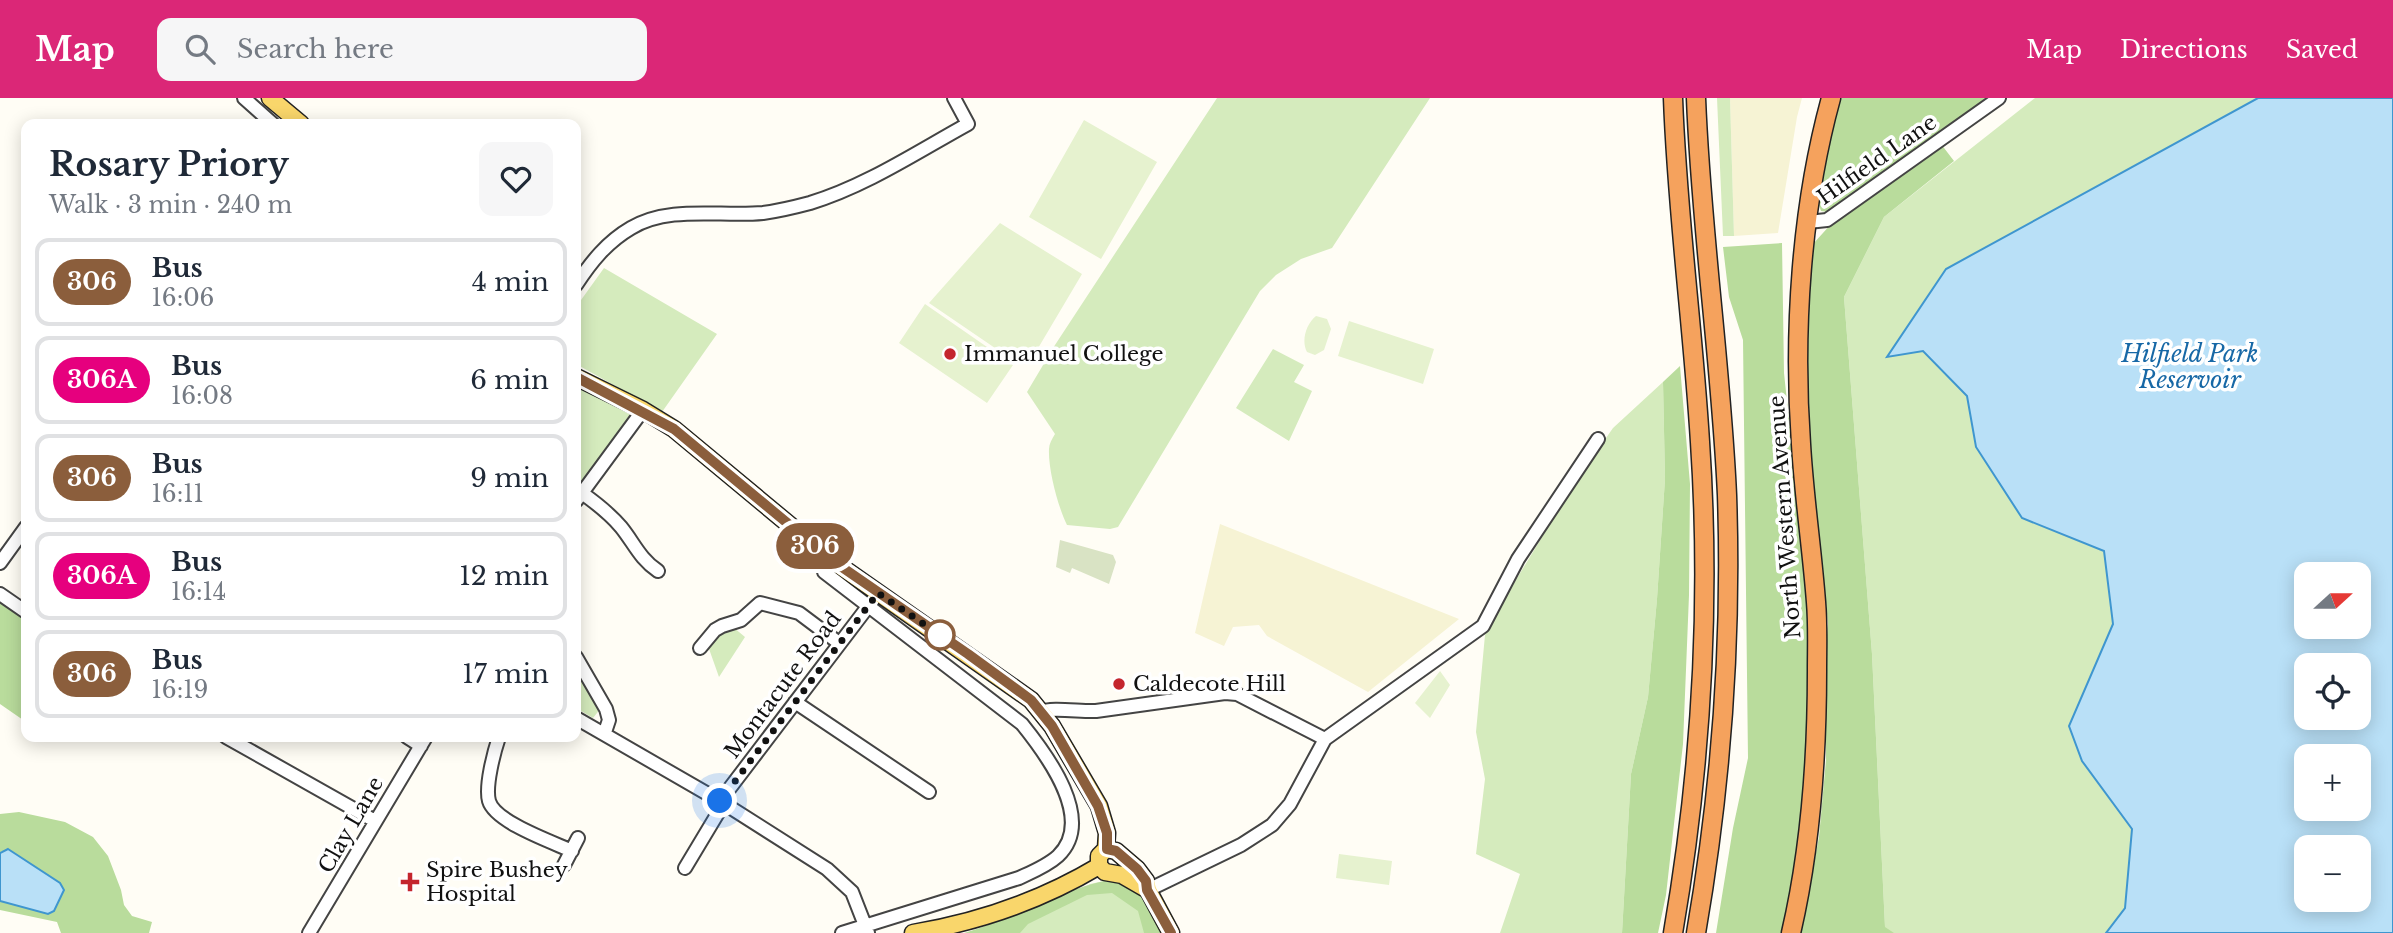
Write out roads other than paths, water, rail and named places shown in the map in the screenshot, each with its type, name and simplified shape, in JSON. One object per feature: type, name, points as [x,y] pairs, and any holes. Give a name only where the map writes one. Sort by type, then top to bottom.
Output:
[{"type":"highway","points":[[1673,98],[1677,180],[1700,441],[1704,599],[1696,751],[1686,851],[1673,933]]},
{"type":"highway","points":[[1696,98],[1723,439],[1728,587],[1718,766],[1696,933]]},
{"type":"highway","name":"North Western Avenue","points":[[1791,933],[1800,892],[1812,807],[1817,702],[1816,604],[1800,442],[1800,308],[1808,222],[1831,98]]},
{"type":"main road","points":[[270,98],[295,119]]},
{"type":"main road","points":[[581,379],[643,410],[694,443],[833,561],[873,599],[1010,684],[1042,712],[1098,806],[1107,833],[1110,861],[1147,890],[1171,933]]},
{"type":"main road","points":[[913,933],[956,925],[1019,905],[1065,886],[1110,861]]},
{"type":"street","points":[[244,98],[267,119]]},
{"type":"street","points":[[581,278],[611,242],[632,227],[649,220],[667,215],[763,213],[809,203],[849,189],[968,124],[954,98]]},
{"type":"street","name":"Hilfield Lane","points":[[1808,222],[1827,220],[1999,98]]},
{"type":"street","points":[[581,494],[643,410]]},
{"type":"street","points":[[1147,890],[1241,845],[1272,825],[1290,804],[1325,739],[1483,626],[1518,559],[1598,439]]},
{"type":"street","points":[[581,498],[607,512],[622,528],[642,559],[657,571]]},
{"type":"street","points":[[0,562],[21,534]]},
{"type":"street","points":[[824,572],[873,599],[1022,724],[1066,793],[1073,820],[1059,855],[1031,872],[867,929],[842,933]]},
{"type":"street","points":[[0,594],[21,609]]},
{"type":"street","name":"Montacute Road","points":[[685,868],[722,802],[873,599]]},
{"type":"street","points":[[700,648],[715,630],[722,625],[741,620],[760,603],[799,613],[839,643]]},
{"type":"street","points":[[581,665],[607,709],[609,720],[605,732]]},
{"type":"street","points":[[1042,712],[1048,708],[1096,711],[1225,693],[1237,694],[1325,739]]},
{"type":"street","points":[[795,702],[929,792]]},
{"type":"street","points":[[581,720],[722,802],[827,869],[844,883],[858,904],[867,929]]},
{"type":"street","points":[[235,742],[375,821]]},
{"type":"street","name":"Clay Lane","points":[[309,933],[423,742]]},
{"type":"street","points":[[498,742],[488,793],[491,806],[506,819],[572,851]]},
{"type":"street","points":[[564,865],[578,838]]},
{"type":"water","name":"Hilfield Park Reservoir","points":[[2258,98],[2393,98],[2393,933],[2106,933],[2125,908],[2132,829],[2082,761],[2069,726],[2113,624],[2104,551],[2022,518],[1976,447],[1967,396],[1923,351],[1887,357],[1946,269]]},
{"type":"water","points":[[8,849],[60,883],[64,890],[54,911],[48,914],[0,901],[0,853]]},
{"type":"place","name":"Immanuel College","points":[[950,354]]},
{"type":"place","name":"Caldecote Hill","points":[[1119,684]]},
{"type":"place","name":"Spire Bushey Hospital","points":[[410,882]]}]
